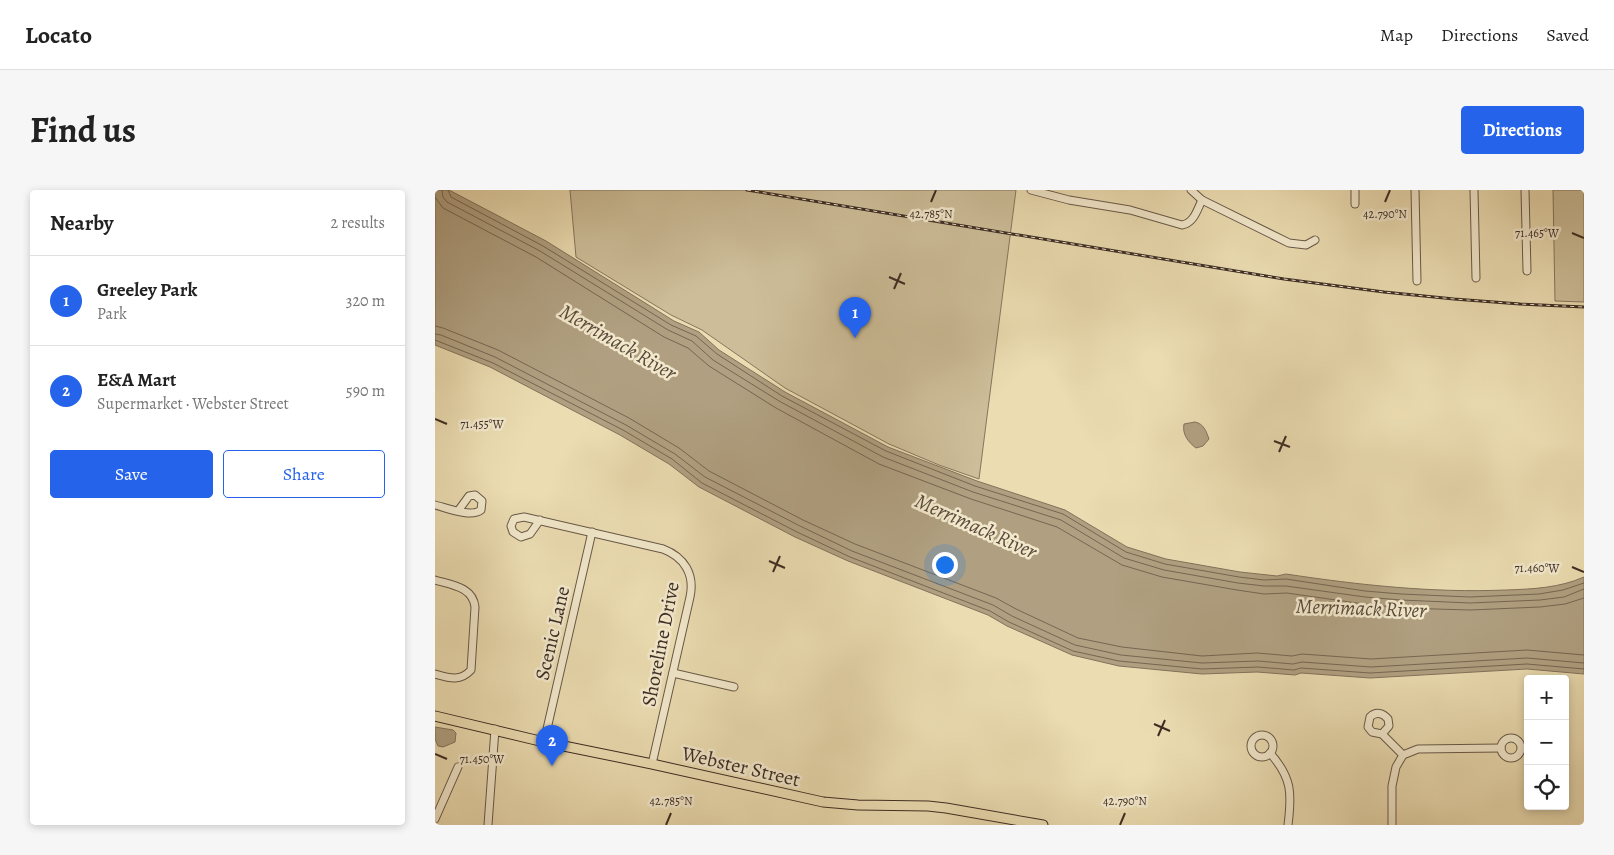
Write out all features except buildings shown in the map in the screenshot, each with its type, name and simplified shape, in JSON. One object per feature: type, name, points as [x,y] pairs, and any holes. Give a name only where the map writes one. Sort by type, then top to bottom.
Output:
[{"type":"main road","name":"Webster Street","points":[[435,716],[544,742],[823,802],[858,805],[928,806],[1043,825]]},
{"type":"street","points":[[1031,190],[1069,200],[1130,210],[1182,225],[1192,220],[1202,200]]},
{"type":"street","points":[[1191,190],[1202,200],[1289,243],[1306,245],[1315,240]]},
{"type":"street","points":[[1355,190],[1355,204]]},
{"type":"street","points":[[1415,190],[1417,281]]},
{"type":"street","points":[[1473,190],[1476,278]]},
{"type":"street","points":[[1525,190],[1527,271]]},
{"type":"street","points":[[435,505],[458,511]]},
{"type":"street","name":"Shoreline Drive","points":[[540,520],[663,549],[677,556],[687,567],[692,589],[652,764]]},
{"type":"street","name":"Scenic Lane","points":[[544,742],[592,532]]},
{"type":"street","points":[[435,580],[468,591],[474,598],[475,607],[471,670],[459,678],[435,674]]},
{"type":"street","points":[[673,673],[734,687]]},
{"type":"street","points":[[488,825],[495,730]]},
{"type":"street","points":[[1381,734],[1403,755]]},
{"type":"street","points":[[1392,825],[1392,786],[1396,767],[1403,755],[1418,749],[1501,748]]},
{"type":"street","points":[[1270,753],[1282,767],[1289,784],[1291,796],[1288,825]]},
{"type":"street","points":[[435,819],[459,768]]},
{"type":"shaded area","points":[[570,190],[1016,190],[979,479],[889,444],[785,388],[702,330],[671,315],[576,257]]},
{"type":"shaded area","points":[[1553,190],[1584,190],[1584,302],[1555,301]]},
{"type":"water","name":"Merrimack River","points":[[435,190],[449,190],[546,241],[674,321],[699,332],[719,350],[785,392],[888,447],[977,481],[1065,510],[1127,547],[1166,559],[1240,572],[1277,576],[1286,574],[1368,585],[1423,589],[1516,590],[1555,586],[1584,577],[1584,674],[1527,669],[1370,678],[1301,673],[1295,675],[1257,672],[1202,674],[1119,666],[1072,655],[1007,626],[988,615],[848,561],[795,537],[699,487],[669,464],[620,435],[490,367],[435,345]]},
{"type":"water","points":[[1195,422],[1203,426],[1209,439],[1203,446],[1196,448],[1190,443],[1184,431],[1184,424]]},
{"type":"water","points":[[435,727],[453,730],[456,733],[455,742],[443,747],[438,746],[435,739]]},
{"type":"railway","points":[[747,190],[1284,279],[1454,299],[1584,307]]},
{"type":"place","name":"Greeley Park","points":[[855,338]]},
{"type":"place","name":"E&A Mart","points":[[552,766]]}]
